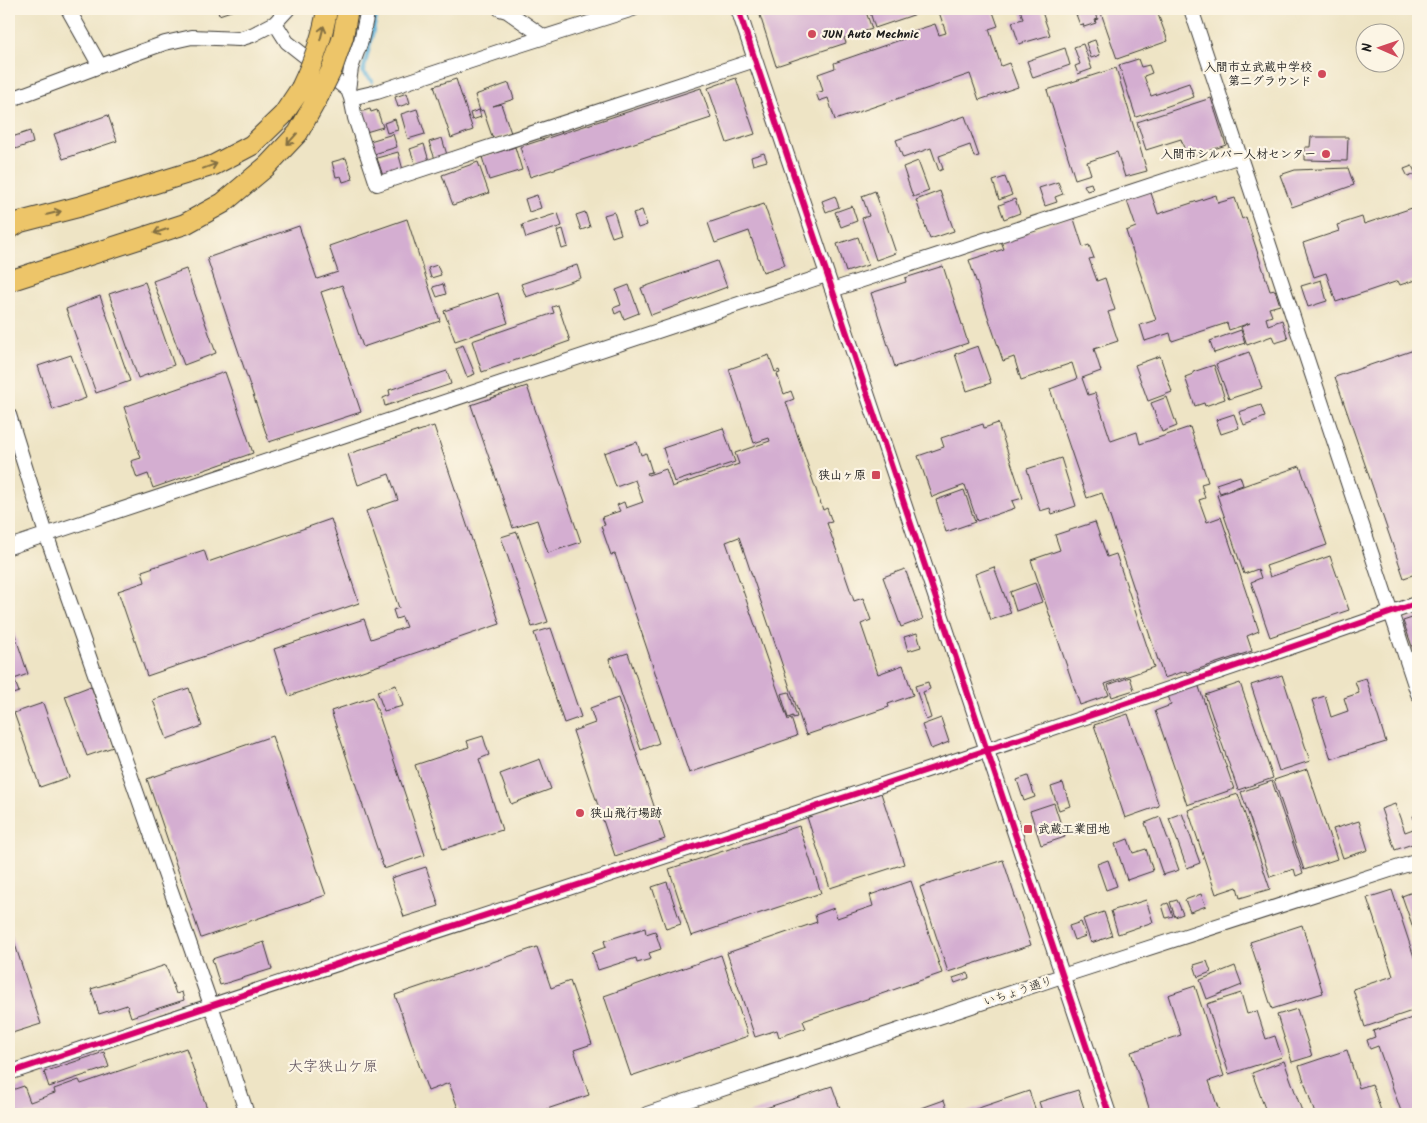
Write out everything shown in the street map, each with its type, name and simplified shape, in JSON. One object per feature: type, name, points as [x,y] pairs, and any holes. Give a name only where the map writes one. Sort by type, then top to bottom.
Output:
[{"type":"highway","points":[[9,281],[185,224],[223,202],[267,166],[298,132],[309,93],[310,70],[320,41],[326,9]]},
{"type":"highway","points":[[9,229],[20,222],[78,207],[214,165],[252,145],[309,93],[332,69],[343,37],[348,9]]},
{"type":"street","points":[[68,9],[100,66]]},
{"type":"street","points":[[9,100],[166,43],[192,37],[239,39],[252,36],[275,23],[288,9]]},
{"type":"street","points":[[368,9],[361,41],[351,68],[350,94],[355,118],[376,184],[755,60]]},
{"type":"street","points":[[500,9],[507,11],[544,37]]},
{"type":"street","points":[[275,23],[287,42],[350,94],[377,92],[633,9]]},
{"type":"street","points":[[738,9],[1109,1114]]},
{"type":"street","points":[[1191,9],[1418,694]]},
{"type":"street","points":[[832,290],[1240,156]]},
{"type":"street","points":[[9,547],[826,275]]},
{"type":"street","points":[[9,415],[46,534],[211,1005],[247,1114]]},
{"type":"street","points":[[9,1073],[986,750],[1418,603]]},
{"type":"street","name":"いちょう通り","points":[[647,1114],[690,1108],[1062,976],[1418,861]]},
{"type":"building","points":[[217,9],[233,9],[234,10],[219,15]]},
{"type":"building","name":"JUN Auto Mechnic","points":[[758,9],[865,9],[872,29],[844,38],[846,43],[776,66]]},
{"type":"building","points":[[869,9],[931,9],[875,28]]},
{"type":"building","points":[[938,9],[992,9],[998,26],[989,29],[1001,66],[1009,63],[1018,87],[979,100],[970,74],[835,120],[828,98],[819,101],[816,93],[823,91],[818,74],[835,68],[834,63],[906,38],[904,34],[935,24],[939,35],[946,33]]},
{"type":"building","points":[[1020,9],[1041,9],[1050,35],[1019,44],[1012,22],[1023,19]]},
{"type":"building","points":[[1074,9],[1094,9],[1098,19],[1095,20],[1096,23],[1084,27],[1083,24],[1080,25]]},
{"type":"building","points":[[1156,9],[1168,41],[1117,59],[1100,10]]},
{"type":"building","points":[[1095,40],[1100,55],[1091,58],[1086,43]]},
{"type":"building","points":[[1083,44],[1092,69],[1078,74],[1075,66],[1080,64],[1074,47]]},
{"type":"building","points":[[1065,48],[1070,65],[1033,78],[1027,61]]},
{"type":"building","points":[[1138,59],[1141,67],[1149,65],[1152,73],[1144,76],[1151,96],[1189,83],[1194,97],[1136,117],[1119,65]]},
{"type":"building","points":[[1116,68],[1147,171],[1125,177],[1117,152],[1087,162],[1091,174],[1075,179],[1047,90]]},
{"type":"building","points":[[736,78],[755,134],[727,143],[708,88]]},
{"type":"building","points":[[456,79],[473,130],[451,138],[434,86]]},
{"type":"building","points":[[509,83],[514,99],[493,106],[501,104],[511,133],[493,139],[483,110],[480,111],[475,95]]},
{"type":"building","points":[[701,88],[711,118],[530,177],[520,147]]},
{"type":"building","points":[[407,93],[410,103],[398,107],[395,97]]},
{"type":"building","points":[[1211,98],[1226,145],[1187,158],[1181,139],[1146,150],[1137,122]]},
{"type":"building","points":[[370,109],[371,112],[377,110],[383,127],[366,132],[360,112]]},
{"type":"building","points":[[417,109],[425,134],[408,139],[401,114]]},
{"type":"building","points":[[479,110],[481,117],[472,120],[470,113]]},
{"type":"building","points":[[108,115],[117,141],[63,159],[54,134]]},
{"type":"building","points":[[965,116],[979,156],[974,157],[970,145],[939,156],[943,169],[939,171],[931,148],[903,158],[896,140]]},
{"type":"building","points":[[395,119],[398,130],[387,133],[384,123]]},
{"type":"building","points":[[30,131],[33,143],[9,151],[9,138]]},
{"type":"building","points":[[393,134],[397,147],[374,154],[370,141]]},
{"type":"building","name":"入間市シルバー人材センター","points":[[1311,137],[1348,137],[1347,161],[1305,160],[1305,147],[1310,147]]},
{"type":"building","points":[[442,138],[447,155],[435,159],[429,142]]},
{"type":"building","points":[[424,144],[429,161],[416,166],[410,149]]},
{"type":"building","points":[[515,147],[522,170],[489,180],[482,157]]},
{"type":"building","points":[[398,152],[403,170],[383,176],[377,158]]},
{"type":"building","points":[[764,153],[767,161],[753,165],[751,157]]},
{"type":"building","points":[[346,158],[353,179],[343,182],[341,176],[336,177],[332,162]]},
{"type":"building","points":[[918,161],[929,191],[913,197],[903,167]]},
{"type":"building","points":[[478,162],[489,193],[453,205],[442,175]]},
{"type":"building","points":[[1412,166],[1416,174],[1408,177],[1404,169]]},
{"type":"building","points":[[1348,168],[1354,185],[1292,207],[1280,175],[1295,170]]},
{"type":"building","points":[[1005,177],[1012,195],[999,200],[993,181]]},
{"type":"building","points":[[1058,182],[1063,194],[1055,197],[1057,202],[1045,206],[1039,188]]},
{"type":"building","points":[[1091,183],[1093,189],[1087,191],[1084,185]]},
{"type":"building","points":[[1150,190],[1158,214],[1216,195],[1218,203],[1235,198],[1242,219],[1246,217],[1270,291],[1275,290],[1280,305],[1269,308],[1272,316],[1266,318],[1268,325],[1282,320],[1288,339],[1275,343],[1272,336],[1247,345],[1241,327],[1250,323],[1229,330],[1227,323],[1172,341],[1170,333],[1145,341],[1140,325],[1156,320],[1126,231],[1136,227],[1126,198]]},
{"type":"building","points":[[875,191],[896,253],[876,260],[862,218],[869,216],[862,196]]},
{"type":"building","points":[[940,191],[954,231],[930,239],[916,200]]},
{"type":"building","points":[[537,195],[541,208],[529,212],[525,199]]},
{"type":"building","points":[[835,196],[839,207],[826,212],[822,201]]},
{"type":"building","points":[[1015,199],[1020,213],[1004,219],[999,205]]},
{"type":"building","points":[[764,204],[785,265],[763,272],[749,231],[715,243],[708,223]]},
{"type":"building","points":[[852,206],[857,221],[841,227],[835,212]]},
{"type":"building","points":[[1418,206],[1418,273],[1416,274],[1418,279],[1400,285],[1398,281],[1336,302],[1326,273],[1314,277],[1303,243],[1339,231],[1337,225],[1362,217],[1364,224]]},
{"type":"building","points":[[642,210],[647,225],[638,228],[633,213]]},
{"type":"building","points":[[585,212],[590,227],[581,230],[576,215]]},
{"type":"building","points":[[614,212],[621,234],[612,237],[604,215]]},
{"type":"building","points":[[558,213],[562,226],[526,238],[522,225]]},
{"type":"building","points":[[1073,216],[1083,247],[1089,245],[1094,258],[1089,259],[1097,281],[1105,278],[1115,310],[1108,312],[1118,341],[1094,349],[1101,371],[1082,378],[1088,395],[1095,393],[1111,441],[1137,432],[1140,444],[1190,427],[1208,482],[1201,484],[1205,498],[1199,500],[1207,522],[1221,517],[1259,631],[1247,636],[1252,651],[1187,673],[1186,671],[1164,678],[1102,493],[1087,498],[1050,389],[1077,379],[1072,363],[1021,380],[1014,357],[1003,361],[969,260],[1004,249],[1001,241]]},
{"type":"building","points":[[407,219],[440,321],[363,347],[342,285],[321,292],[361,412],[269,442],[207,258],[299,226],[317,279],[338,272],[329,246]]},
{"type":"building","points":[[563,229],[568,247],[562,249],[557,231]]},
{"type":"building","points":[[858,237],[868,265],[846,272],[837,244]]},
{"type":"building","points":[[717,261],[727,287],[651,315],[641,288]]},
{"type":"building","points":[[437,265],[441,275],[431,278],[428,268]]},
{"type":"building","points":[[577,265],[581,278],[526,297],[521,284]]},
{"type":"building","points":[[943,266],[968,343],[895,367],[871,293],[906,282],[905,278]]},
{"type":"building","points":[[186,269],[216,353],[184,365],[153,281]]},
{"type":"building","points":[[1321,280],[1327,301],[1308,307],[1301,286]]},
{"type":"building","points":[[145,282],[174,365],[138,378],[109,294]]},
{"type":"building","points":[[443,284],[446,294],[437,297],[433,287]]},
{"type":"building","points":[[629,285],[639,313],[624,319],[621,311],[615,314],[613,308],[621,305],[616,290]]},
{"type":"building","points":[[498,293],[508,323],[455,341],[444,311]]},
{"type":"building","points":[[100,296],[130,381],[96,393],[66,309]]},
{"type":"building","points":[[558,305],[570,341],[482,372],[472,341],[554,313],[552,307]]},
{"type":"building","points":[[1241,330],[1245,343],[1214,353],[1210,341]]},
{"type":"building","points":[[463,345],[475,374],[467,377],[456,348]]},
{"type":"building","points":[[978,346],[991,383],[967,391],[955,354]]},
{"type":"building","points":[[1417,349],[1418,573],[1404,578],[1335,377]]},
{"type":"building","points":[[1249,352],[1262,388],[1229,399],[1216,364]]},
{"type":"building","points":[[71,355],[86,398],[53,410],[38,366]]},
{"type":"building","points":[[769,355],[775,372],[779,370],[780,373],[777,374],[784,394],[791,391],[794,399],[786,402],[823,510],[827,508],[832,522],[827,523],[854,601],[863,598],[871,620],[861,624],[878,674],[903,665],[913,695],[888,704],[889,707],[806,735],[739,537],[726,542],[788,720],[791,718],[797,736],[689,773],[615,554],[611,555],[601,526],[605,525],[602,517],[620,511],[617,505],[624,502],[626,508],[643,502],[635,480],[616,487],[604,453],[637,442],[641,455],[646,453],[652,472],[647,473],[648,475],[666,469],[672,487],[739,464],[735,453],[770,441],[769,438],[754,443],[729,369]]},
{"type":"building","points":[[1160,356],[1172,392],[1148,401],[1135,365]]},
{"type":"building","points":[[1214,365],[1225,399],[1205,406],[1204,403],[1195,406],[1185,377],[1193,374],[1193,372]]},
{"type":"building","points":[[447,371],[451,384],[385,406],[383,398],[390,395],[389,390]]},
{"type":"building","points":[[225,372],[253,453],[153,488],[148,474],[137,478],[131,461],[141,458],[124,407]]},
{"type":"building","points":[[527,386],[581,542],[548,553],[537,520],[513,528],[471,405]]},
{"type":"building","points":[[1167,397],[1177,426],[1162,432],[1151,403]]},
{"type":"building","points":[[1261,405],[1265,417],[1244,425],[1239,412]]},
{"type":"building","points":[[1234,414],[1239,428],[1221,434],[1216,420]]},
{"type":"building","points":[[998,423],[1023,498],[1012,501],[1015,508],[977,521],[965,485],[932,497],[918,456],[944,447],[941,438],[983,424],[984,428]]},
{"type":"building","points":[[434,426],[500,624],[289,696],[274,649],[364,619],[371,639],[406,627],[402,617],[396,619],[393,610],[399,608],[366,511],[398,500],[389,474],[358,485],[348,454]]},
{"type":"building","points":[[723,428],[735,462],[674,482],[663,448]]},
{"type":"building","points":[[1061,458],[1076,506],[1052,514],[1050,508],[1040,511],[1027,469]]},
{"type":"building","points":[[1300,466],[1327,545],[1266,566],[1270,577],[1330,556],[1349,610],[1270,637],[1251,582],[1261,578],[1258,569],[1244,574],[1217,495]]},
{"type":"building","points":[[1240,476],[1243,485],[1220,493],[1216,484]]},
{"type":"building","points":[[964,490],[975,522],[946,532],[936,500]]},
{"type":"building","points":[[331,519],[359,603],[147,676],[118,591],[145,582],[142,571],[204,550],[208,562]]},
{"type":"building","points":[[1095,522],[1107,557],[1116,554],[1154,667],[1105,684],[1109,695],[1080,705],[1031,560],[1060,550],[1055,535]]},
{"type":"building","points":[[517,532],[548,622],[532,627],[501,537]]},
{"type":"building","points":[[994,567],[1011,613],[991,620],[975,574]]},
{"type":"building","points":[[905,569],[923,619],[901,627],[883,577]]},
{"type":"building","points":[[1035,583],[1042,602],[1016,611],[1010,592]]},
{"type":"building","points":[[1418,616],[1418,663],[1403,621]]},
{"type":"building","points":[[12,626],[28,674],[14,679],[19,692],[9,695],[9,627]]},
{"type":"building","points":[[551,628],[581,717],[564,723],[534,633]]},
{"type":"building","points":[[917,633],[921,647],[908,651],[904,637]]},
{"type":"building","points":[[628,653],[659,743],[641,750],[609,659]]},
{"type":"building","points":[[1282,675],[1310,761],[1279,771],[1251,685]]},
{"type":"building","points":[[1130,677],[1134,690],[1112,697],[1108,685]]},
{"type":"building","points":[[1366,678],[1386,742],[1331,759],[1312,700],[1325,696],[1331,717],[1348,711],[1344,698],[1359,693],[1355,681]]},
{"type":"building","points":[[928,682],[930,689],[923,692],[931,718],[926,720],[915,686]]},
{"type":"building","points":[[1240,683],[1273,778],[1238,790],[1205,695]]},
{"type":"building","points":[[1198,684],[1234,789],[1187,805],[1155,711],[1171,705],[1168,695]]},
{"type":"building","points":[[396,685],[403,706],[384,711],[377,691]]},
{"type":"building","points":[[91,686],[113,747],[87,756],[65,696]]},
{"type":"building","points":[[189,688],[202,726],[167,739],[153,700]]},
{"type":"building","points":[[789,692],[797,717],[793,718],[793,716],[788,718],[781,694]]},
{"type":"building","points":[[373,697],[425,855],[384,869],[331,711]]},
{"type":"building","points":[[618,698],[665,839],[615,856],[573,731],[595,723],[590,708]]},
{"type":"building","points":[[43,703],[69,777],[40,787],[14,713]]},
{"type":"building","points":[[1128,714],[1159,806],[1125,818],[1094,725]]},
{"type":"building","points":[[941,718],[949,742],[931,749],[922,725]]},
{"type":"building","points":[[272,736],[326,895],[201,938],[147,779]]},
{"type":"building","points":[[483,736],[489,755],[479,759],[502,830],[443,849],[415,765],[469,747],[467,741]]},
{"type":"building","points":[[540,759],[551,789],[511,804],[500,774]]},
{"type":"building","points":[[1307,769],[1337,859],[1304,870],[1274,780]]},
{"type":"building","points":[[1028,776],[1035,797],[1024,801],[1017,780]]},
{"type":"building","points":[[1272,781],[1303,873],[1296,876],[1294,869],[1270,877],[1241,792]]},
{"type":"building","points":[[1063,783],[1070,806],[1059,810],[1051,787]]},
{"type":"building","points":[[881,793],[904,864],[830,888],[807,817]]},
{"type":"building","points":[[1238,794],[1270,889],[1240,898],[1237,887],[1216,894],[1188,810]]},
{"type":"building","points":[[1054,803],[1065,837],[1041,845],[1030,811]]},
{"type":"building","points":[[1395,804],[1405,832],[1416,828],[1418,842],[1395,850],[1381,809]]},
{"type":"building","points":[[1182,813],[1200,863],[1187,868],[1169,818]]},
{"type":"building","points":[[1418,814],[1418,830],[1413,816]]},
{"type":"building","points":[[1160,817],[1179,870],[1163,875],[1145,823]]},
{"type":"building","points":[[1359,821],[1368,850],[1343,858],[1333,829]]},
{"type":"building","points":[[799,826],[821,893],[691,936],[669,869]]},
{"type":"building","points":[[1128,839],[1133,853],[1146,849],[1153,871],[1127,880],[1115,844]]},
{"type":"building","points":[[1003,860],[1031,945],[948,972],[920,887]]},
{"type":"building","points":[[1108,860],[1117,886],[1106,890],[1097,864]]},
{"type":"building","points":[[426,867],[439,906],[404,917],[391,878]]},
{"type":"building","points":[[911,881],[942,973],[803,1021],[806,1028],[779,1037],[777,1030],[755,1037],[727,953],[817,922],[815,915],[834,908],[837,918],[873,906],[870,895]]},
{"type":"building","points":[[667,882],[681,924],[666,929],[652,887]]},
{"type":"building","points":[[1392,890],[1418,969],[1418,1009],[1365,1027],[1353,989],[1393,976],[1367,898]]},
{"type":"building","points":[[1418,890],[1418,942],[1402,896]]},
{"type":"building","points":[[1201,894],[1206,906],[1190,912],[1185,900]]},
{"type":"building","points":[[1146,900],[1153,922],[1118,934],[1111,911]]},
{"type":"building","points":[[1177,900],[1183,914],[1175,917],[1170,902]]},
{"type":"building","points":[[1168,903],[1173,916],[1166,918],[1162,905]]},
{"type":"building","points":[[1104,912],[1112,936],[1091,943],[1083,919]]},
{"type":"building","points":[[1081,922],[1086,936],[1074,940],[1069,926]]},
{"type":"building","points":[[1302,925],[1323,993],[1272,1009],[1250,942]]},
{"type":"building","points":[[9,926],[41,1024],[9,1034]]},
{"type":"building","points":[[645,928],[646,934],[655,931],[661,949],[649,953],[651,959],[637,963],[636,958],[598,970],[592,952],[606,947],[604,941]]},
{"type":"building","points":[[264,942],[272,969],[220,985],[212,959]]},
{"type":"building","points":[[537,947],[551,988],[570,981],[592,1044],[574,1050],[589,1095],[532,1114],[460,1114],[449,1083],[428,1091],[395,995]]},
{"type":"building","points":[[721,955],[748,1036],[631,1076],[604,996]]},
{"type":"building","points":[[1207,961],[1211,972],[1198,977],[1194,965]]},
{"type":"building","points":[[166,965],[176,994],[182,992],[184,1000],[131,1017],[127,1005],[99,1014],[91,989]]},
{"type":"building","points":[[1235,966],[1242,985],[1207,999],[1200,980]]},
{"type":"building","points":[[968,973],[969,978],[955,983],[953,978]]},
{"type":"building","points":[[1195,986],[1224,1076],[1209,1081],[1220,1114],[1151,1114],[1131,1052],[1181,1035],[1168,995]]},
{"type":"building","points":[[1241,993],[1247,1014],[1257,1011],[1266,1039],[1275,1036],[1282,1057],[1229,1074],[1207,1004]]},
{"type":"building","points":[[1297,1009],[1312,1056],[1292,1062],[1277,1015]]},
{"type":"building","points":[[1418,1016],[1418,1110],[1402,1114],[1378,1046],[1370,1049],[1367,1040],[1375,1037],[1373,1031]]},
{"type":"building","points":[[186,1048],[209,1114],[9,1114],[9,1091],[24,1086],[30,1102],[55,1093],[54,1089],[79,1080],[81,1084]]},
{"type":"building","points":[[1347,1050],[1359,1088],[1372,1084],[1382,1114],[1315,1114],[1299,1066]]},
{"type":"building","points":[[104,1052],[109,1067],[49,1087],[44,1072]]},
{"type":"building","points":[[1284,1061],[1303,1114],[1267,1114],[1252,1073]]},
{"type":"building","points":[[832,1086],[842,1114],[748,1114]]},
{"type":"building","points":[[1078,1090],[1086,1114],[1043,1114],[1039,1102]]},
{"type":"building","points":[[1029,1091],[1037,1114],[961,1114]]},
{"type":"building","points":[[944,1100],[949,1114],[905,1114]]},
{"type":"waterway","points":[[372,81],[363,72],[378,9]]},
{"type":"cycle path","points":[[738,9],[1109,1114]]},
{"type":"cycle path","points":[[9,1073],[891,782],[1418,603]]},
{"type":"place","name":"JUN Auto Mechnic","points":[[812,34]]},
{"type":"place","name":"入間市立武蔵中学校 第二グラウンド","points":[[1322,74]]},
{"type":"place","name":"入間市シルバー人材センター","points":[[1326,154]]},
{"type":"place","name":"狭山ヶ原","points":[[876,475]]},
{"type":"place","name":"狭山飛行場跡","points":[[580,813]]},
{"type":"place","name":"武蔵工業団地","points":[[1028,829]]},
{"type":"district","name":"大字狭山ケ原","points":[[333,1066]]}]
